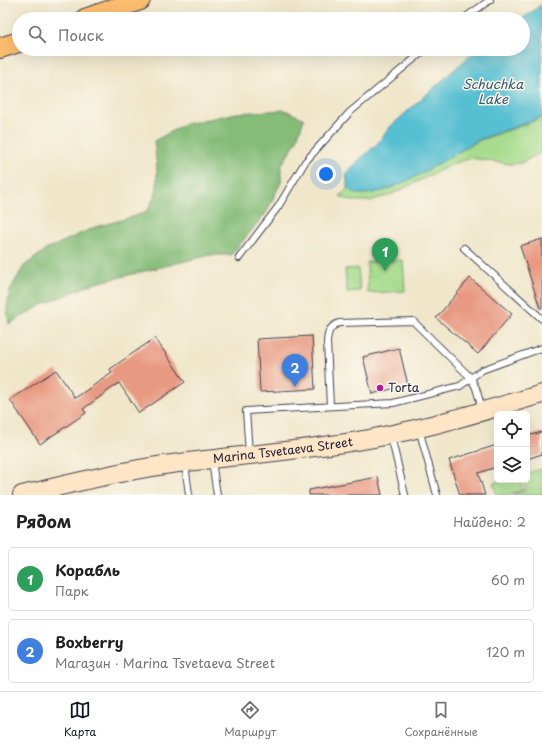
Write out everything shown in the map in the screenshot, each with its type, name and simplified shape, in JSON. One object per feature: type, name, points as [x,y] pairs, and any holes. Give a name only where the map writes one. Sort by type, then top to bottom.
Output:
[{"type":"main road","points":[[105,12],[140,0]]},
{"type":"main road","points":[[0,48],[12,44]]},
{"type":"street","name":"Marina Tsvetaeva Street","points":[[22,495],[97,477],[185,463],[322,446],[391,434],[419,428],[542,394]]},
{"type":"lane","points":[[473,12],[490,0]]},
{"type":"lane","points":[[239,258],[278,207],[310,156],[350,112],[418,56]]},
{"type":"lane","points":[[464,248],[542,319]]},
{"type":"lane","points":[[330,406],[328,332],[333,326],[339,323],[413,321],[471,378],[476,388],[483,411]]},
{"type":"lane","points":[[249,455],[246,411],[393,403],[460,386],[482,370],[542,348]]},
{"type":"lane","points":[[419,428],[437,495]]},
{"type":"lane","points":[[391,434],[405,495]]},
{"type":"lane","points":[[211,460],[217,495]]},
{"type":"lane","points":[[185,463],[189,495]]},
{"type":"green space","points":[[285,110],[304,119],[296,142],[281,166],[281,182],[266,213],[231,255],[210,255],[92,284],[42,305],[9,324],[7,309],[10,290],[24,266],[47,249],[95,227],[133,217],[148,210],[157,190],[157,168],[154,141],[185,124],[237,113]]},
{"type":"green space","points":[[542,117],[542,152],[521,163],[510,164],[472,158],[453,164],[390,195],[369,201],[351,201],[340,196],[348,188],[357,194],[386,190],[417,175],[480,140],[530,123]]},
{"type":"green space","points":[[403,260],[405,291],[368,293],[367,262]]},
{"type":"green space","points":[[358,268],[360,291],[347,292],[345,269]]},
{"type":"green space","points":[[542,469],[542,495],[510,495],[526,490],[524,483],[530,483],[530,472]]},
{"type":"green space","points":[[493,483],[521,483],[523,490],[507,495],[497,495]]},
{"type":"water","name":"Schuchka Lake","points":[[542,4],[542,117],[479,140],[420,174],[387,189],[372,193],[358,194],[354,193],[348,188],[346,174],[357,162],[377,144],[390,127],[470,56],[530,56],[530,13]]},
{"type":"building","points":[[542,239],[542,308],[540,308],[520,246]]},
{"type":"building","points":[[470,278],[512,314],[478,354],[436,318]]},
{"type":"building","points":[[312,336],[315,389],[260,392],[257,339]]},
{"type":"building","points":[[155,338],[185,382],[139,413],[119,383],[83,409],[86,413],[40,444],[10,400],[56,370],[75,398],[112,373],[110,369]]},
{"type":"building","points":[[399,348],[408,385],[372,394],[363,357]]},
{"type":"building","points":[[542,432],[542,454],[530,458],[530,447],[530,435]]},
{"type":"building","points":[[494,446],[494,468],[478,473],[485,495],[460,495],[449,460]]},
{"type":"building","points":[[378,477],[382,495],[309,495],[309,490]]},
{"type":"place","name":"Корабль","points":[[385,271]]},
{"type":"place","name":"Boxberry","points":[[295,387]]},
{"type":"place","name":"Torta","points":[[380,388]]}]
